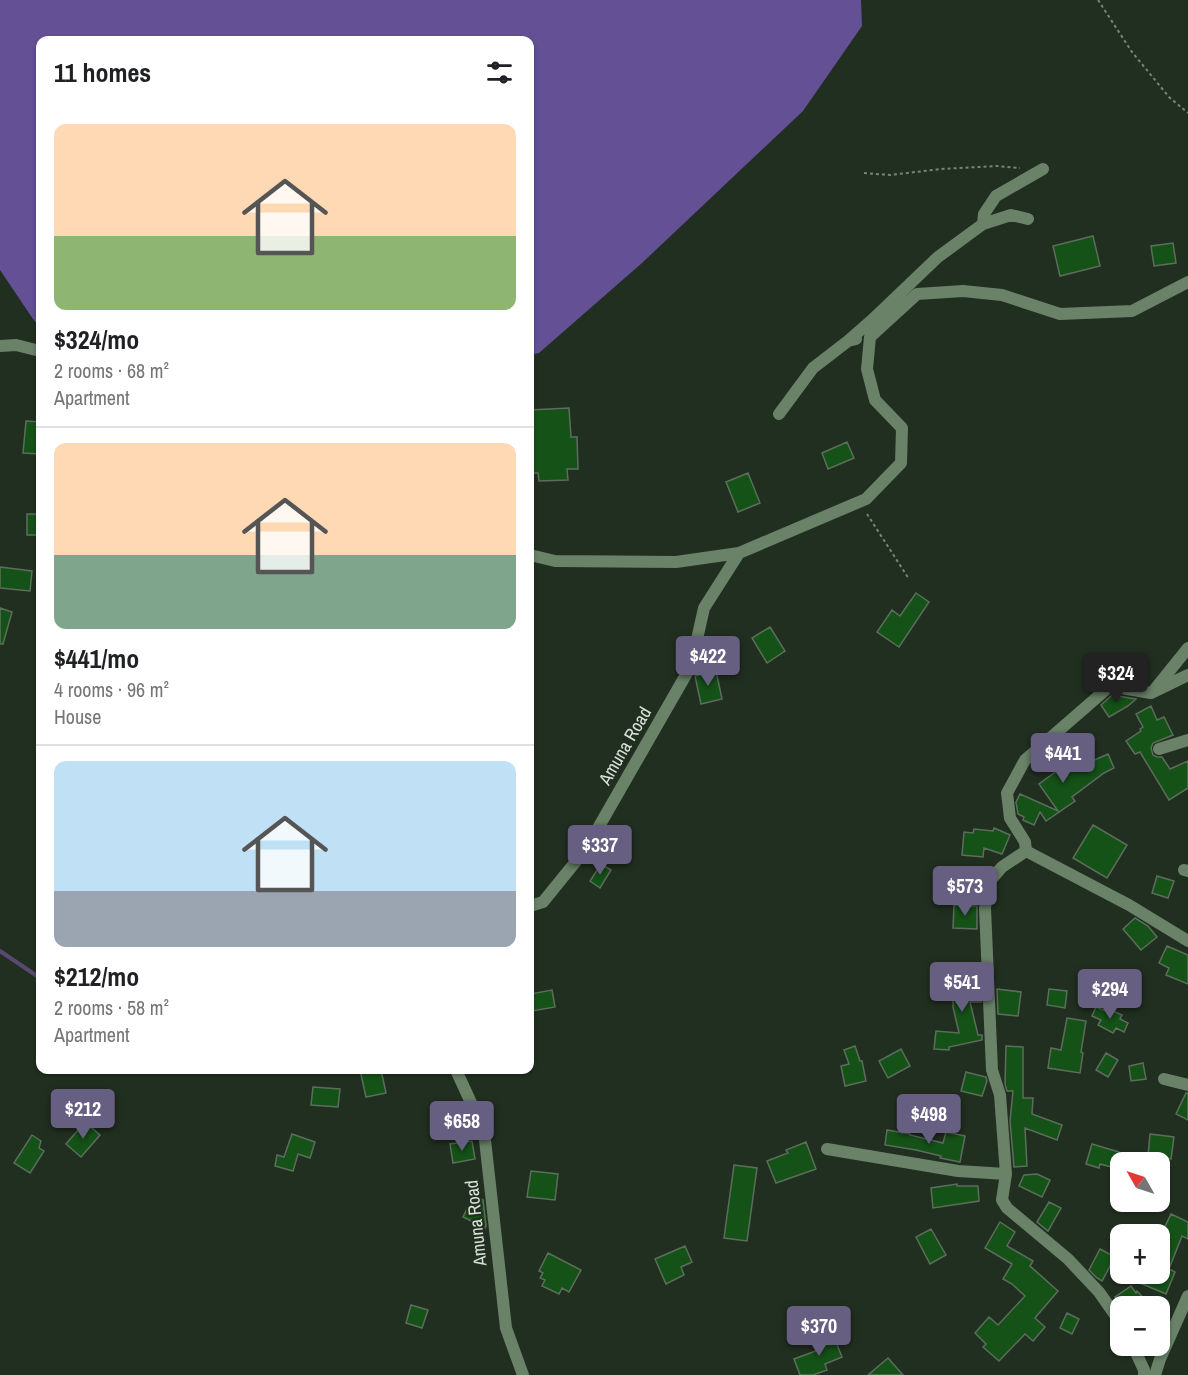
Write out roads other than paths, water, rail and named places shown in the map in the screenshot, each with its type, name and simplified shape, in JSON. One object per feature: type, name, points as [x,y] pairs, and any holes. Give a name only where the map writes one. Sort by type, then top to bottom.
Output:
[{"type":"street","points":[[982,224],[984,214],[996,196],[1043,169]]},
{"type":"street","points":[[779,414],[813,368],[872,320],[938,257],[982,224],[1011,215],[1028,219]]},
{"type":"street","points":[[848,340],[870,337],[917,294],[963,291],[1002,295],[1060,314],[1132,311],[1188,282]]},
{"type":"street","points":[[534,556],[555,561],[676,562],[739,554],[866,499],[902,463],[902,428],[875,400],[867,369],[870,337]]},
{"type":"street","points":[[0,346],[16,345],[36,350]]},
{"type":"street","name":"Amuna Road","points":[[534,905],[543,902],[586,849],[691,666],[704,608],[739,554]]},
{"type":"street","points":[[1151,693],[1188,648]]},
{"type":"street","points":[[1026,851],[1025,842],[1010,818],[1007,793],[1025,760],[1110,686],[1151,693],[1188,675]]},
{"type":"street","points":[[1159,749],[1188,740]]},
{"type":"street","points":[[1026,851],[1129,905],[1188,941]]},
{"type":"street","points":[[1026,851],[1002,867],[988,884],[985,908],[992,1070],[1000,1095],[1006,1174],[1002,1200],[1007,1209],[1068,1259],[1099,1292],[1110,1308]]},
{"type":"street","name":"Amuna Road","points":[[458,1074],[484,1131],[506,1328],[523,1375]]},
{"type":"street","points":[[1164,1079],[1188,1085]]},
{"type":"street","points":[[827,1149],[958,1171],[1006,1174]]},
{"type":"street","points":[[1155,1375],[1188,1296]]},
{"type":"street","points":[[1138,1356],[1144,1375]]},
{"type":"waterway","points":[[0,951],[36,975]]}]
